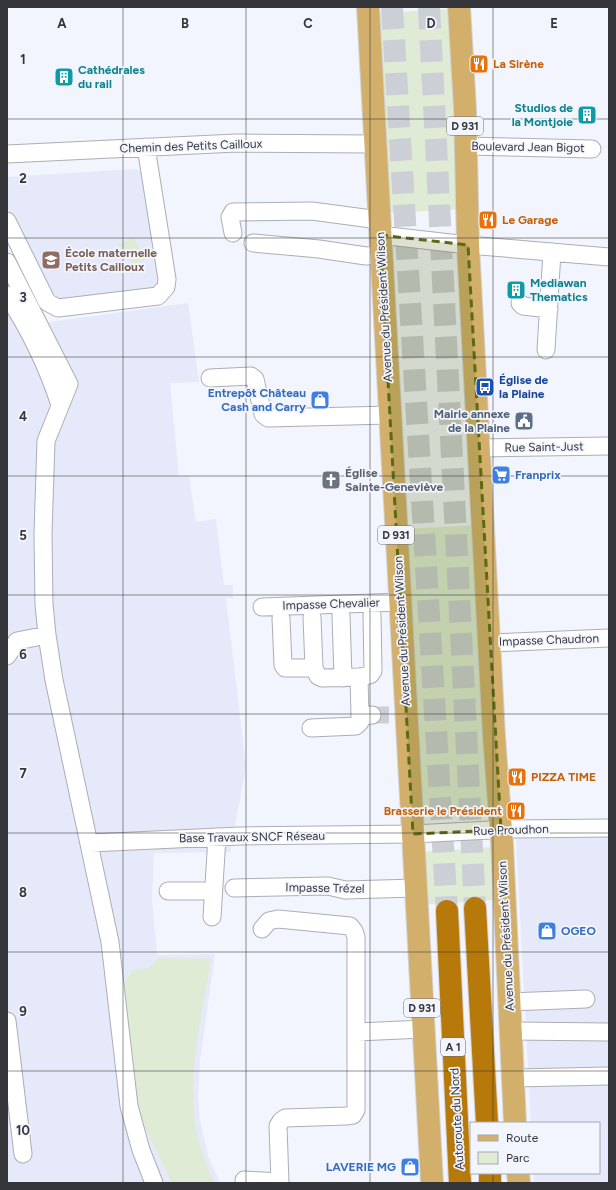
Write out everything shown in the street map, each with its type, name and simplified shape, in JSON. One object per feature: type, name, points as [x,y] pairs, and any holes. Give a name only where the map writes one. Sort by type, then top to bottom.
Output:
[{"type":"highway","name":"A 1","points":[[475,908],[487,1122]]},
{"type":"highway","name":"Autoroute du Nord","points":[[447,911],[460,1183]]},
{"type":"main road","name":"Avenue du Président Wilson","points":[[368,7],[374,144],[400,602],[399,714],[413,834],[432,1183]]},
{"type":"main road","name":"Avenue du Président Wilson","points":[[459,7],[468,245],[501,830],[515,1122]]},
{"type":"street","name":"Chemin des Petits Cailloux","points":[[7,154],[236,143],[374,144]]},
{"type":"street","name":"Boulevard Jean Bigot","points":[[465,146],[592,149]]},
{"type":"street","points":[[7,221],[47,302],[58,308],[158,296],[166,287],[168,279],[146,147]]},
{"type":"street","points":[[233,233],[230,216],[233,212],[312,210],[380,237],[609,257]]},
{"type":"street","points":[[253,243],[320,249],[366,256],[380,237]]},
{"type":"street","points":[[546,350],[552,252]]},
{"type":"street","points":[[7,262],[68,384],[46,440],[44,460],[44,604],[47,635],[54,680],[90,842],[110,942],[129,1106],[141,1150],[154,1183]]},
{"type":"street","points":[[7,295],[26,324],[44,359],[60,405]]},
{"type":"street","points":[[520,303],[523,306],[549,308]]},
{"type":"street","points":[[210,378],[251,376],[255,379],[263,414],[268,418],[390,415]]},
{"type":"street","name":"Rue Saint-Just","points":[[479,448],[609,446]]},
{"type":"street","name":"Impasse Chevalier","points":[[262,607],[400,602]]},
{"type":"street","points":[[311,728],[356,726],[366,716],[351,678],[341,615]]},
{"type":"street","points":[[312,617],[314,668],[318,676],[322,678],[351,678],[370,675],[373,671],[372,615]]},
{"type":"street","points":[[281,618],[283,665],[288,669],[314,668]]},
{"type":"street","points":[[7,656],[17,641],[47,635]]},
{"type":"street","name":"Impasse Chaudron","points":[[490,643],[609,638]]},
{"type":"street","name":"Rue Proudhon","points":[[413,834],[501,830],[609,828]]},
{"type":"street","name":"Base Travaux SNCF Réseau","points":[[90,842],[217,837],[413,834]]},
{"type":"street","points":[[212,917],[217,837]]},
{"type":"street","name":"Impasse Trézel","points":[[234,888],[328,886],[345,890],[416,888]]},
{"type":"street","points":[[168,891],[213,891]]},
{"type":"street","points":[[244,1180],[280,1182],[278,1126],[285,1118],[346,1116],[353,1115],[356,1110],[356,937],[354,930],[350,926],[278,920],[269,921],[262,929]]},
{"type":"street","points":[[509,1002],[586,999]]},
{"type":"street","points":[[7,1021],[23,1154]]},
{"type":"street","points":[[357,1032],[423,1029]]},
{"type":"street","points":[[511,1031],[609,1032]]},
{"type":"street","points":[[513,1078],[609,1076]]},
{"type":"highlighted area","points":[[380,235],[468,245],[501,830],[413,834]]},
{"type":"shaded area","points":[[136,169],[142,172],[158,284],[156,288],[62,301],[57,299],[10,216],[7,204],[7,177]]},
{"type":"shaded area","points":[[7,256],[42,323],[188,303],[199,382],[170,383],[179,476],[189,476],[196,522],[216,519],[224,585],[233,585],[233,598],[226,598],[246,767],[230,852],[154,853],[152,899],[157,955],[215,954],[200,1060],[198,1096],[200,1121],[208,1156],[220,1183],[7,1183]]},
{"type":"shaded area","points":[[609,836],[609,1183],[534,1183],[534,1174],[600,1174],[600,1122],[531,1122],[516,838]]},
{"type":"green space","points":[[451,9],[462,209],[385,213],[376,13]]},
{"type":"green space","points":[[133,237],[146,259],[133,266],[120,244]]},
{"type":"green space","points":[[477,525],[492,812],[417,816],[402,529]]},
{"type":"green space","points":[[493,847],[496,900],[422,905],[419,852]]},
{"type":"green space","points":[[159,958],[211,959],[198,1032],[193,1082],[197,1131],[203,1155],[214,1183],[172,1183],[143,1124],[138,1104],[123,985],[133,970],[149,968]]},
{"type":"tunnel","points":[[392,7],[447,911]]},
{"type":"tunnel","points":[[429,7],[475,908]]},
{"type":"tunnel","points":[[372,715],[392,715]]},
{"type":"place","name":"La Sirène","points":[[479,64]]},
{"type":"place","name":"Cathédrales du rail","points":[[64,77]]},
{"type":"place","name":"Studios de la Montjoie","points":[[587,115]]},
{"type":"place","name":"Le Garage","points":[[488,220]]},
{"type":"place","name":"École maternelle Petits Cailloux","points":[[51,260]]},
{"type":"place","name":"Mediawan Thematics","points":[[516,290]]},
{"type":"place","name":"Église de la Plaine","points":[[485,387]]},
{"type":"place","name":"Entrepôt Château Cash and Carry","points":[[320,400]]},
{"type":"place","name":"Mairie annexe de la Plaine","points":[[524,421]]},
{"type":"place","name":"Franprix","points":[[501,475]]},
{"type":"place","name":"Église Sainte-Geneviève","points":[[331,480]]},
{"type":"place","name":"PIZZA TIME","points":[[517,777]]},
{"type":"place","name":"Brasserie le Président","points":[[516,811]]},
{"type":"place","name":"OGEO","points":[[547,931]]},
{"type":"place","name":"LAVERIE MG","points":[[410,1167]]}]
